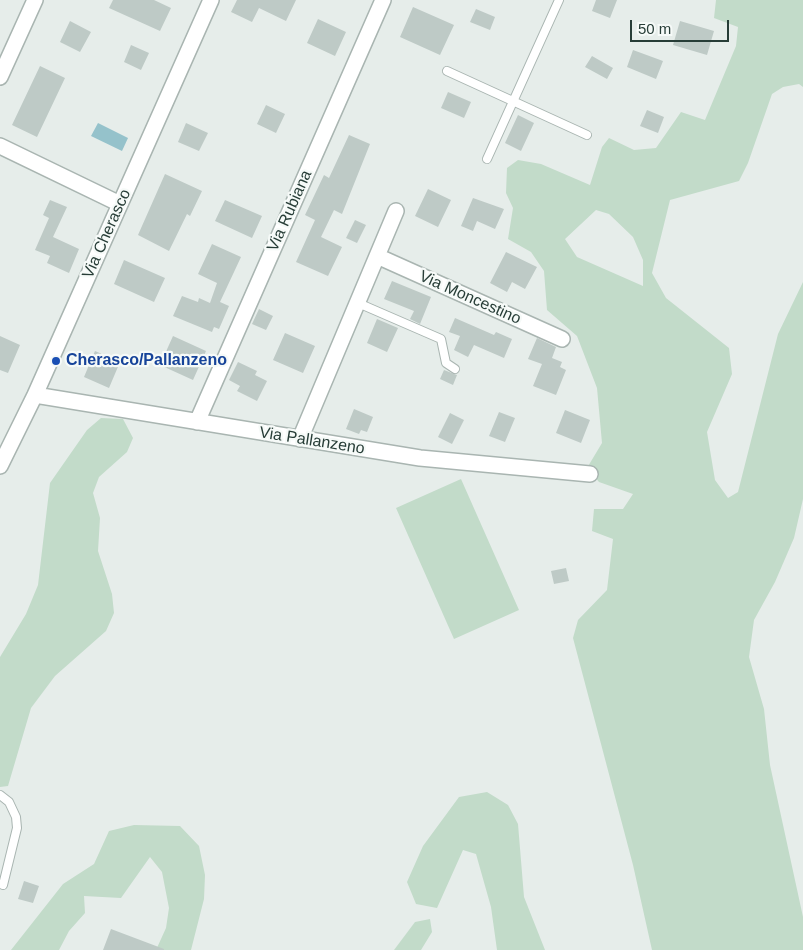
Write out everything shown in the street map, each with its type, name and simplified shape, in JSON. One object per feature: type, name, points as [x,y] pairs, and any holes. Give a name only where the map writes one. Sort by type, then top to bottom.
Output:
[{"type":"street","points":[[0,77],[35,0]]},
{"type":"street","name":"Via Cherasco","points":[[0,466],[35,395],[211,0]]},
{"type":"street","name":"Via Rubiana","points":[[197,422],[382,0]]},
{"type":"street","points":[[0,146],[120,204]]},
{"type":"street","points":[[300,439],[396,211]]},
{"type":"street","name":"Via Moncestino","points":[[378,256],[562,339]]},
{"type":"street","name":"Via Pallanzeno","points":[[35,395],[443,461],[590,474]]},
{"type":"lane","points":[[487,159],[559,0]]},
{"type":"lane","points":[[447,71],[587,135]]},
{"type":"lane","points":[[358,303],[441,339],[446,363],[455,370]]},
{"type":"lane","points":[[0,795],[9,802],[16,817],[17,828],[3,885]]},
{"type":"green space","points":[[716,0],[803,0],[803,87],[799,84],[783,87],[772,94],[748,163],[739,181],[670,200],[652,273],[666,298],[729,348],[732,374],[707,432],[715,480],[728,498],[738,492],[778,334],[803,282],[803,499],[794,538],[775,582],[754,620],[749,657],[764,709],[770,765],[803,917],[803,950],[652,950],[633,865],[573,638],[578,620],[607,590],[613,539],[592,531],[594,509],[623,509],[633,494],[599,482],[587,468],[602,443],[597,388],[577,336],[547,310],[544,271],[531,252],[508,239],[513,208],[506,193],[507,168],[518,160],[541,164],[590,185],[602,147],[609,138],[634,150],[656,148],[681,112],[705,120],[736,46],[738,27],[714,18]],"holes":[[[596,210],[609,214],[633,237],[643,260],[643,286],[577,257],[565,239]]]},
{"type":"green space","points":[[101,418],[123,419],[133,438],[127,452],[99,477],[93,493],[100,518],[98,551],[112,594],[114,613],[106,631],[55,676],[31,708],[8,786],[0,787],[0,657],[26,614],[38,585],[50,483],[87,430]]},
{"type":"green space","points":[[461,479],[519,610],[454,639],[396,508]]},
{"type":"green space","points":[[487,792],[508,805],[518,824],[524,897],[545,950],[497,950],[491,907],[476,854],[463,850],[437,908],[416,904],[407,882],[423,846],[459,797]]},
{"type":"green space","points":[[134,825],[180,826],[199,846],[205,875],[204,899],[191,950],[156,950],[166,928],[169,908],[162,872],[150,857],[121,898],[84,896],[85,913],[69,931],[59,950],[11,950],[63,884],[94,864],[109,831]]},
{"type":"green space","points":[[430,919],[432,932],[421,950],[394,950],[415,922]]},
{"type":"water","points":[[98,123],[128,138],[122,151],[91,136]]},
{"type":"building","points":[[113,0],[154,0],[171,8],[160,31],[109,8]]},
{"type":"building","points":[[237,0],[296,0],[286,21],[259,8],[252,22],[231,12]]},
{"type":"building","points":[[596,0],[617,0],[610,18],[592,11]]},
{"type":"building","points":[[413,7],[454,25],[440,55],[400,37]]},
{"type":"building","points":[[476,9],[495,17],[490,30],[470,22]]},
{"type":"building","points":[[318,19],[346,32],[335,56],[307,43]]},
{"type":"building","points":[[70,21],[91,32],[80,52],[60,42]]},
{"type":"building","points":[[680,21],[714,31],[707,55],[673,45]]},
{"type":"building","points":[[131,45],[149,53],[141,70],[124,62]]},
{"type":"building","points":[[633,50],[663,61],[656,79],[627,67]]},
{"type":"building","points":[[592,56],[613,68],[607,79],[585,67]]},
{"type":"building","points":[[40,66],[65,78],[37,137],[12,125]]},
{"type":"building","points":[[448,92],[471,102],[464,118],[441,108]]},
{"type":"building","points":[[266,105],[285,114],[276,133],[257,124]]},
{"type":"building","points":[[647,110],[664,117],[658,133],[640,126]]},
{"type":"building","points":[[518,115],[534,123],[521,151],[505,143]]},
{"type":"building","points":[[186,123],[208,133],[199,151],[178,142]]},
{"type":"building","points":[[349,135],[370,144],[342,214],[334,210],[321,237],[342,247],[328,276],[296,262],[315,220],[305,215],[324,175],[329,178]]},
{"type":"building","points":[[165,174],[202,191],[190,216],[187,214],[169,251],[138,235]]},
{"type":"building","points":[[428,189],[451,200],[438,227],[415,216]]},
{"type":"building","points":[[473,198],[504,209],[495,229],[477,221],[473,231],[461,226]]},
{"type":"building","points":[[50,200],[67,207],[53,237],[79,249],[69,273],[47,263],[50,256],[35,250],[49,218],[43,215]]},
{"type":"building","points":[[225,200],[262,216],[252,238],[215,221]]},
{"type":"building","points":[[355,220],[366,225],[357,243],[346,238]]},
{"type":"building","points":[[212,244],[241,257],[220,302],[229,306],[219,329],[214,327],[212,332],[173,316],[182,296],[198,302],[199,298],[210,303],[217,283],[198,274]]},
{"type":"building","points":[[506,252],[537,267],[525,289],[512,282],[507,292],[490,283]]},
{"type":"building","points":[[124,260],[165,278],[154,302],[114,284]]},
{"type":"building","points":[[392,281],[431,297],[420,324],[410,319],[414,311],[384,299]]},
{"type":"building","points":[[259,309],[273,316],[266,330],[252,324]]},
{"type":"building","points":[[455,318],[494,335],[496,332],[512,339],[504,358],[474,345],[468,357],[454,350],[460,336],[449,332]]},
{"type":"building","points":[[377,319],[398,328],[387,352],[367,343]]},
{"type":"building","points":[[285,333],[315,346],[303,373],[273,360]]},
{"type":"building","points":[[0,336],[20,345],[8,373],[0,370]]},
{"type":"building","points":[[173,336],[206,351],[193,380],[160,365]]},
{"type":"building","points":[[537,338],[556,347],[552,358],[562,362],[560,367],[566,370],[556,395],[533,386],[542,364],[528,359]]},
{"type":"building","points":[[95,351],[120,362],[109,388],[84,377]]},
{"type":"building","points":[[238,362],[257,371],[255,375],[267,381],[257,401],[237,391],[240,386],[229,380]]},
{"type":"building","points":[[444,370],[457,375],[453,385],[440,379]]},
{"type":"building","points":[[354,409],[373,417],[367,432],[361,430],[359,434],[346,429]]},
{"type":"building","points":[[565,410],[590,420],[581,443],[556,433]]},
{"type":"building","points":[[499,412],[515,418],[505,442],[489,436]]},
{"type":"building","points":[[450,413],[464,420],[452,444],[438,437]]},
{"type":"building","points":[[566,568],[569,581],[554,584],[551,571]]},
{"type":"building","points":[[24,881],[39,886],[33,903],[18,899]]},
{"type":"building","points":[[111,929],[164,949],[164,950],[103,950]]},
{"type":"place","name":"Cherasco/Pallanzeno","points":[[56,361]]}]
